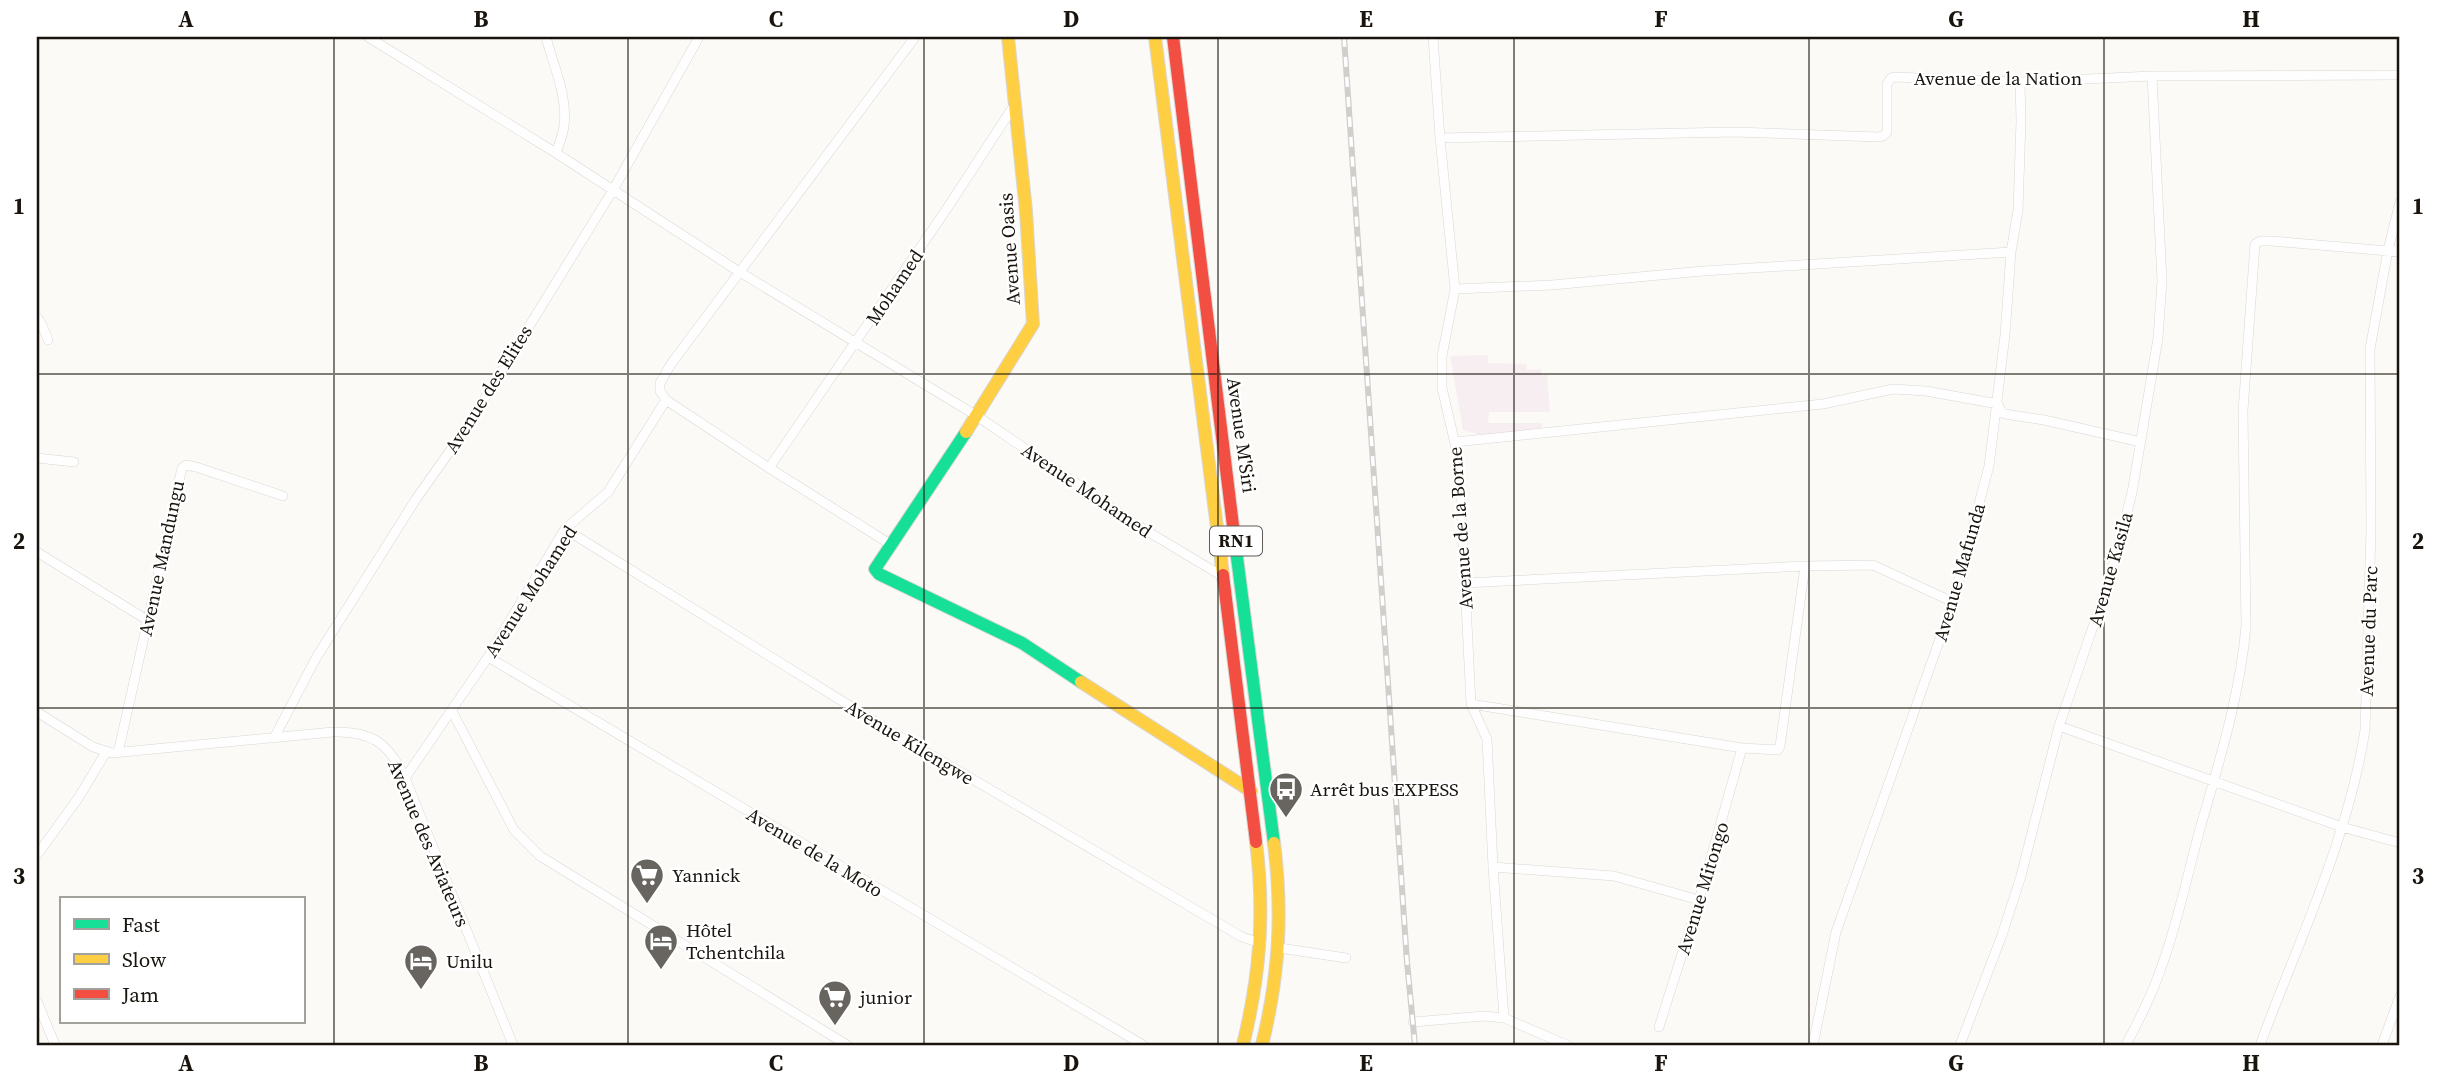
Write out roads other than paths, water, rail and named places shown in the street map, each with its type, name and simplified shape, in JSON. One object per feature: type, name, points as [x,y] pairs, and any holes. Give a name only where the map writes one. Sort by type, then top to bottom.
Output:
[{"type":"main road","name":"Avenue Oasis","points":[[1008,37],[1026,211],[1033,324],[977,416],[876,565],[879,574],[1023,643],[1251,791]]},
{"type":"main road","name":"Avenue M'Siri","points":[[1155,37],[1262,888],[1261,943],[1256,991],[1243,1045]]},
{"type":"main road","name":"Avenue M'Siri","points":[[1173,37],[1280,887],[1280,948],[1262,1045]]},
{"type":"main road","points":[[1258,847],[1276,844]]},
{"type":"street","name":"Avenue Mohamed","points":[[368,37],[556,153],[738,271],[977,416],[1137,525],[1223,576]]},
{"type":"street","points":[[546,37],[560,85],[564,111],[563,130],[556,153]]},
{"type":"street","name":"Avenue des Elites","points":[[274,738],[316,659],[416,499],[469,424],[613,190],[699,37]]},
{"type":"street","name":"Avenue Mohamed","points":[[405,778],[488,657],[565,529],[608,492],[666,400],[660,391],[665,373],[738,271],[915,37]]},
{"type":"street","name":"Avenue de la Borne","points":[[1433,37],[1455,289],[1442,356],[1442,374],[1445,406],[1459,461],[1471,704],[1487,739],[1504,1018]]},
{"type":"street","name":"Avenue de la Nation","points":[[1440,138],[1735,132],[1878,137],[1887,132],[1887,84],[1891,78],[2020,82],[2152,76],[2400,75]]},
{"type":"street","name":"Avenue Kasila","points":[[1960,1045],[1993,961],[2021,876],[2059,726],[2111,573],[2132,493],[2158,338],[2162,281],[2152,76]]},
{"type":"street","name":"Avenue Mafunda","points":[[1813,1045],[1836,932],[1953,602],[1989,466],[1998,404],[2011,252],[2018,210],[2020,82]]},
{"type":"street","name":"Mohamed","points":[[769,468],[1016,103]]},
{"type":"street","name":"Avenue du Parc","points":[[2260,1045],[2342,827],[2365,730],[2371,530],[2370,349],[2388,250],[2400,202]]},
{"type":"street","points":[[2126,1045],[2162,967],[2236,697],[2246,626],[2243,411],[2255,244],[2272,241],[2400,252]]},
{"type":"street","points":[[1455,289],[1552,285],[1703,271],[2011,252]]},
{"type":"street","points":[[37,317],[48,340]]},
{"type":"street","points":[[1455,442],[1823,404],[1893,389],[1926,391],[1998,404],[2001,413],[2141,442]]},
{"type":"street","points":[[666,400],[890,544]]},
{"type":"street","points":[[37,458],[74,462]]},
{"type":"street","name":"Avenue Mandungu","points":[[118,753],[182,468],[196,467],[283,496]]},
{"type":"street","name":"Avenue Kilengwe","points":[[565,529],[887,729],[1242,937],[1261,943]]},
{"type":"street","points":[[37,552],[147,620]]},
{"type":"street","points":[[1464,583],[1873,565],[1953,602]]},
{"type":"street","points":[[1471,704],[1742,748],[1776,751],[1780,746],[1805,566]]},
{"type":"street","name":"Avenue de la Moto","points":[[488,657],[1143,1045]]},
{"type":"street","points":[[452,711],[514,830],[540,856],[847,1045]]},
{"type":"street","name":"Avenue des Aviateurs","points":[[37,712],[82,741],[106,752],[118,753],[333,732],[368,736],[376,740],[390,751],[405,778],[513,1045]]},
{"type":"street","points":[[2059,726],[2342,827],[2400,843]]},
{"type":"street","name":"Avenue Mitongo","points":[[1659,1027],[1699,900],[1742,748]]},
{"type":"street","points":[[37,855],[79,797],[106,752]]},
{"type":"street","points":[[1493,867],[1614,876],[1699,900]]},
{"type":"street","points":[[1280,948],[1346,958]]},
{"type":"street","points":[[37,1001],[55,1045]]},
{"type":"street","points":[[2382,1045],[2399,1001]]},
{"type":"street","points":[[1413,1022],[1484,1016],[1504,1018],[1567,1045]]},
{"type":"street","points":[[1541,1045],[1542,1034]]},
{"type":"railway","points":[[1344,37],[1407,962],[1415,1045]]},
{"type":"place","name":"Arrêt bus EXPESS","points":[[1286,819]]},
{"type":"place","name":"Yannick","points":[[647,905]]},
{"type":"place","name":"Hôtel Tchentchila","points":[[661,971]]},
{"type":"place","name":"Unilu","points":[[421,991]]},
{"type":"place","name":"junior","points":[[835,1027]]}]
